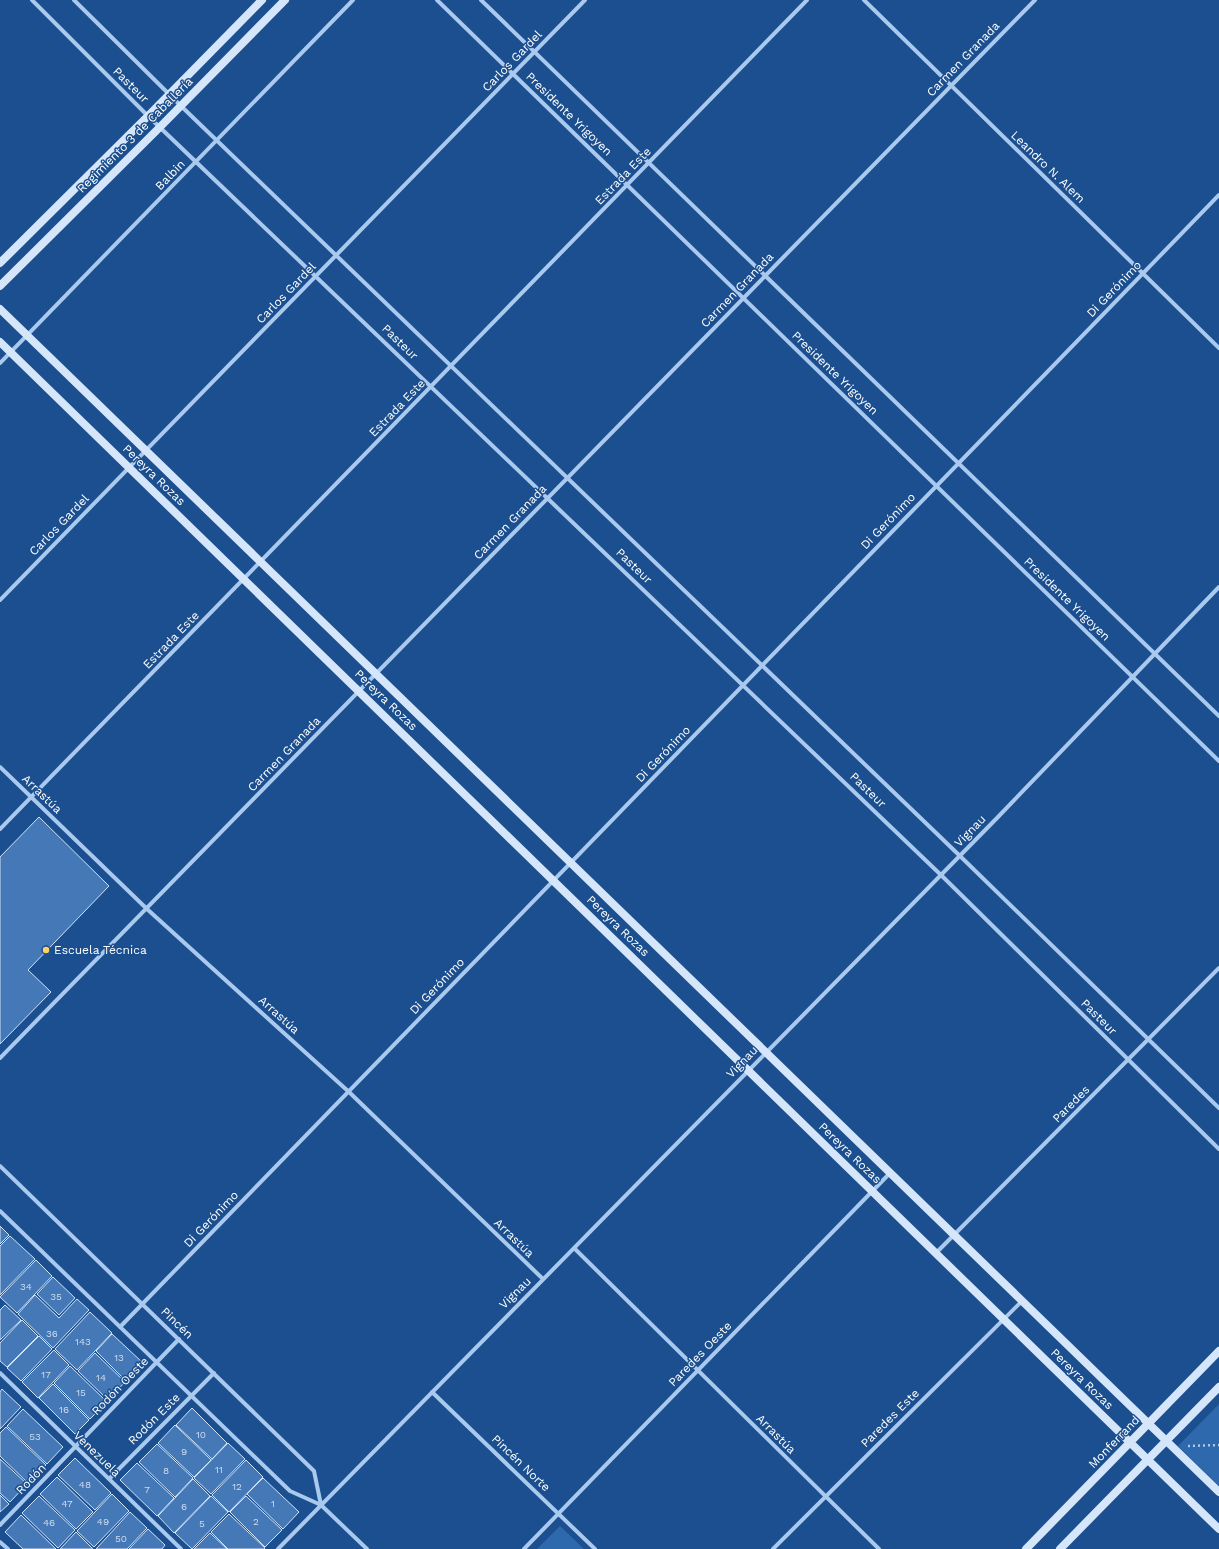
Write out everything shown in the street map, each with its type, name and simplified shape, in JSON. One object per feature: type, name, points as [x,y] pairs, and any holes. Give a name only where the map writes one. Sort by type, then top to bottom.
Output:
[{"type":"street","name":"Pasteur","points":[[32,0],[148,116],[941,875],[1219,1149]]},
{"type":"street","name":"Pasteur","points":[[74,0],[216,141],[960,856],[1219,1108]]},
{"type":"street","name":"Regimiento 3 de Caballería","points":[[0,263],[262,0]]},
{"type":"street","name":"Regimiento 3 de Caballería","points":[[0,286],[285,0]]},
{"type":"street","name":"Balbin","points":[[0,363],[353,0]]},
{"type":"street","name":"Presidente Yrigoyen","points":[[437,0],[1219,761]]},
{"type":"street","name":"Presidente Yrigoyen","points":[[481,0],[1219,716]]},
{"type":"street","name":"Carlos Gardel","points":[[0,600],[585,0]]},
{"type":"street","name":"Estrada Este","points":[[0,829],[808,0]]},
{"type":"street","name":"Leandro N. Alem","points":[[864,0],[1219,348]]},
{"type":"street","name":"Carmen Granada","points":[[0,1058],[1035,0]]},
{"type":"street","name":"Di Gerónimo","points":[[120,1327],[1219,195]]},
{"type":"street","name":"Pereyra Rozas","points":[[0,309],[1219,1492]]},
{"type":"street","name":"Pereyra Rozas","points":[[0,342],[1219,1529]]},
{"type":"street","name":"Vignau","points":[[278,1549],[960,856],[1219,587]]},
{"type":"street","name":"Arrastúa","points":[[0,767],[147,909],[348,1092],[543,1279]]},
{"type":"street","name":"Paredes","points":[[936,1253],[1219,968]]},
{"type":"street","name":"Pincén","points":[[0,1166],[314,1471],[321,1504]]},
{"type":"street","name":"Paredes Oeste","points":[[524,1549],[890,1173]]},
{"type":"street","points":[[0,1211],[290,1491],[321,1504],[367,1549]]},
{"type":"street","name":"Arrastúa","points":[[574,1248],[879,1549]]},
{"type":"street","name":"Paredes Este","points":[[773,1549],[1022,1301]]},
{"type":"street","name":"Rodón Oeste","points":[[76,1446],[179,1339]]},
{"type":"street","name":"Monferrand","points":[[1026,1549],[1219,1351]]},
{"type":"street","name":"Venezuela","points":[[0,1373],[181,1549]]},
{"type":"street","name":"Rodón Este","points":[[109,1479],[214,1373]]},
{"type":"street","points":[[1060,1549],[1219,1387]]},
{"type":"street","name":"Pincén Norte","points":[[432,1392],[595,1549]]},
{"type":"street","name":"Rodón","points":[[0,1525],[76,1446]]},
{"type":"street","points":[[0,1542],[8,1549]]},
{"type":"path","points":[[1185,1446],[1219,1445]]},
{"type":"shaded area","points":[[1219,1404],[1219,1486],[1178,1446]]},
{"type":"shaded area","points":[[560,1526],[584,1549],[537,1549]]},
{"type":"building","name":"Escuela Técnica","points":[[39,817],[109,886],[28,970],[51,992],[0,1044],[0,857]]},
{"type":"building","points":[[0,1226],[9,1235],[0,1244]]},
{"type":"building","points":[[10,1236],[35,1259],[0,1295],[0,1246]]},
{"type":"building","points":[[36,1260],[52,1276],[17,1313],[0,1297]]},
{"type":"building","points":[[53,1277],[75,1298],[59,1315],[37,1294]]},
{"type":"building","points":[[35,1295],[59,1318],[77,1299],[89,1310],[53,1348],[18,1314]]},
{"type":"building","points":[[5,1305],[21,1320],[0,1340],[0,1310]]},
{"type":"building","points":[[90,1312],[112,1333],[77,1370],[55,1349]]},
{"type":"building","points":[[22,1320],[38,1336],[7,1367],[0,1361],[0,1343]]},
{"type":"building","points":[[112,1334],[143,1363],[126,1381],[96,1351]]},
{"type":"building","points":[[39,1336],[52,1349],[21,1381],[7,1368]]},
{"type":"building","points":[[54,1350],[69,1365],[38,1398],[22,1382]]},
{"type":"building","points":[[95,1353],[125,1382],[108,1400],[78,1371]]},
{"type":"building","points":[[70,1366],[107,1402],[90,1419],[54,1383]]},
{"type":"building","points":[[53,1384],[89,1420],[75,1434],[39,1398]]},
{"type":"building","points":[[2,1389],[21,1407],[0,1429],[0,1392]]},
{"type":"building","points":[[192,1408],[227,1443],[212,1459],[176,1425]]},
{"type":"building","points":[[23,1409],[63,1447],[47,1464],[7,1426]]},
{"type":"building","points":[[175,1425],[211,1460],[194,1477],[158,1443]]},
{"type":"building","points":[[6,1427],[46,1465],[28,1483],[0,1456],[0,1433]]},
{"type":"building","points":[[228,1443],[245,1459],[211,1494],[194,1478]]},
{"type":"building","points":[[157,1444],[193,1478],[175,1497],[139,1462]]},
{"type":"building","points":[[75,1458],[111,1493],[95,1510],[58,1475]]},
{"type":"building","points":[[0,1459],[27,1484],[10,1502],[0,1493]]},
{"type":"building","points":[[246,1460],[263,1477],[229,1512],[212,1495]]},
{"type":"building","points":[[137,1463],[174,1498],[157,1516],[120,1480]]},
{"type":"building","points":[[57,1477],[93,1512],[76,1529],[40,1494]]},
{"type":"building","points":[[263,1478],[299,1512],[283,1529],[247,1494]]},
{"type":"building","points":[[193,1479],[210,1496],[174,1533],[158,1516]]},
{"type":"building","points":[[112,1494],[129,1511],[94,1547],[77,1531]]},
{"type":"building","points":[[0,1495],[9,1504],[0,1512]]},
{"type":"building","points":[[39,1496],[75,1530],[58,1548],[22,1513]]},
{"type":"building","points":[[211,1496],[228,1512],[192,1549],[175,1533]]},
{"type":"building","points":[[246,1496],[282,1530],[265,1547],[230,1512]]},
{"type":"building","points":[[130,1512],[147,1528],[127,1549],[96,1549]]},
{"type":"building","points":[[229,1514],[265,1548],[228,1549],[211,1532]]},
{"type":"building","points":[[21,1515],[56,1549],[23,1549],[5,1532]]},
{"type":"building","points":[[148,1529],[165,1545],[162,1549],[129,1549]]},
{"type":"building","points":[[76,1532],[93,1549],[60,1549]]},
{"type":"building","points":[[210,1533],[227,1549],[194,1549]]},
{"type":"place","name":"Escuela Técnica","points":[[46,950]]}]
